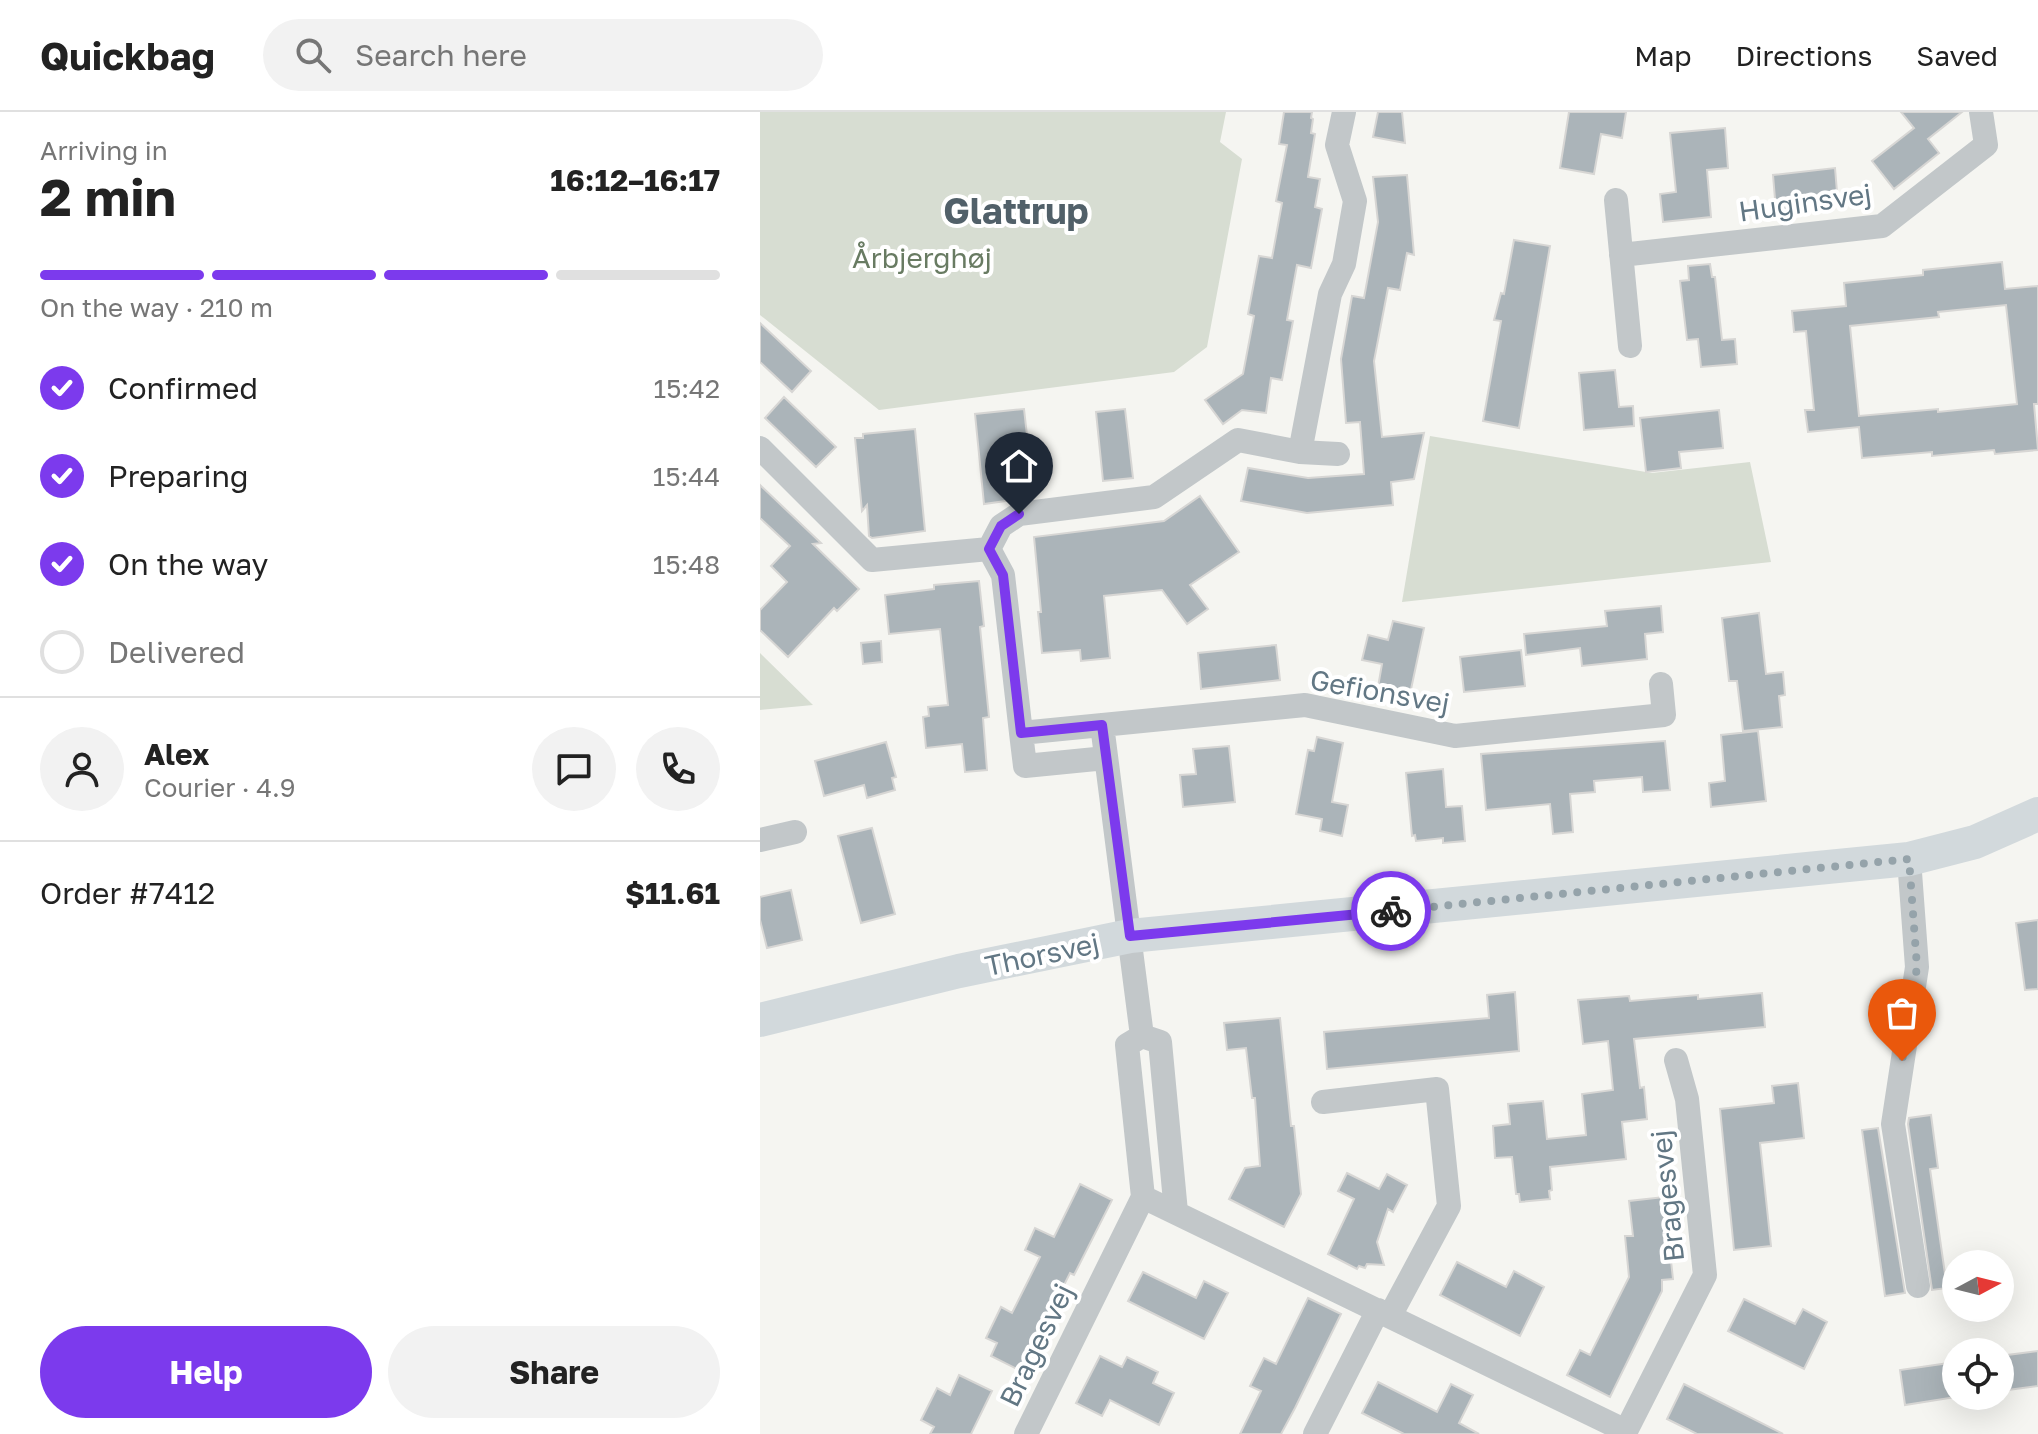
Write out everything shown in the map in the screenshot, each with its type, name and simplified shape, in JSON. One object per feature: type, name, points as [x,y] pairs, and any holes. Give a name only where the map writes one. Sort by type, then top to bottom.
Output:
[{"type":"street","points":[[1300,452],[1330,294],[1344,264],[1355,201],[1337,145],[1344,112]]},
{"type":"street","name":"Huginsvej","points":[[1621,255],[1882,226],[1986,145],[1981,112]]},
{"type":"street","points":[[1616,200],[1630,346]]},
{"type":"street","points":[[989,549],[1001,526],[1019,514],[1154,497],[1238,440],[1300,452],[1338,454]]},
{"type":"street","points":[[760,448],[872,560],[989,549]]},
{"type":"street","points":[[989,549],[1003,575],[1025,766],[1106,758]]},
{"type":"street","name":"Gefionsvej","points":[[1021,733],[1305,705],[1455,736],[1664,715],[1661,684]]},
{"type":"street","points":[[1102,725],[1142,1036]]},
{"type":"street","name":"Thorsvej","points":[[760,1020],[959,971],[1130,936],[1909,859],[1975,842],[2038,814]]},
{"type":"street","points":[[760,840],[795,832]]},
{"type":"street","points":[[1909,859],[1917,967],[1893,1124],[1918,1286]]},
{"type":"street","points":[[1143,1197],[1127,1045],[1142,1036],[1160,1042],[1176,1212]]},
{"type":"street","name":"Bragesvej","points":[[1026,1434],[1143,1197],[1384,1313],[1604,1428],[1626,1431],[1705,1275],[1687,1099],[1676,1060]]},
{"type":"street","points":[[1315,1434],[1449,1206],[1437,1089],[1323,1102]]},
{"type":"green space","name":"Årbjerghøj","points":[[760,112],[1226,112],[1220,142],[1242,159],[1207,347],[1174,372],[879,410],[760,315]]},
{"type":"green space","points":[[1430,436],[1652,473],[1750,462],[1771,562],[1402,602]]},
{"type":"green space","points":[[760,653],[813,705],[760,710]]},
{"type":"building","points":[[1284,112],[1312,112],[1311,133],[1315,134],[1308,177],[1320,179],[1315,207],[1322,209],[1311,268],[1297,265],[1287,320],[1293,321],[1282,380],[1271,378],[1266,413],[1242,410],[1223,424],[1205,400],[1243,374],[1254,316],[1248,314],[1259,256],[1272,258],[1282,203],[1276,201],[1287,145],[1279,144]]},
{"type":"building","points":[[1378,112],[1402,112],[1405,143],[1373,137]]},
{"type":"building","points":[[1569,112],[1626,112],[1622,138],[1601,134],[1594,174],[1560,168]]},
{"type":"building","points":[[1901,112],[1962,112],[1928,139],[1939,153],[1894,189],[1872,161],[1914,128]]},
{"type":"building","points":[[1725,128],[1728,168],[1707,170],[1711,217],[1663,222],[1660,194],[1676,192],[1670,133]]},
{"type":"building","points":[[1835,168],[1838,204],[1776,211],[1773,175]]},
{"type":"building","points":[[1407,175],[1414,255],[1407,253],[1400,290],[1388,288],[1374,361],[1382,437],[1424,433],[1414,479],[1391,482],[1393,505],[1307,513],[1241,501],[1248,468],[1308,478],[1364,474],[1360,422],[1346,423],[1341,359],[1352,296],[1364,298],[1378,222],[1373,177]]},
{"type":"building","points":[[1514,240],[1550,246],[1519,428],[1483,421],[1501,321],[1494,320],[1501,293],[1504,294]]},
{"type":"building","points":[[2002,262],[2005,289],[2038,286],[2038,404],[2034,404],[2038,450],[1995,454],[1994,450],[1932,456],[1932,452],[1862,458],[1859,427],[1808,432],[1805,410],[1814,410],[1806,331],[1794,332],[1792,311],[1846,306],[1844,283],[1923,275],[1923,270]],"holes":[[[2006,305],[2017,404],[1859,416],[1850,326],[1939,317],[1938,312]]]},
{"type":"building","points":[[1710,264],[1712,277],[1715,277],[1722,340],[1735,339],[1737,364],[1701,367],[1698,339],[1687,340],[1680,281],[1689,280],[1688,266]]},
{"type":"building","points":[[760,323],[811,371],[792,392],[760,362]]},
{"type":"building","points":[[1615,370],[1619,407],[1633,406],[1634,426],[1584,430],[1579,373]]},
{"type":"building","points":[[784,397],[836,447],[816,467],[765,418]]},
{"type":"building","points":[[1024,409],[1034,497],[984,504],[975,414]]},
{"type":"building","points":[[1125,409],[1133,478],[1103,481],[1096,412]]},
{"type":"building","points":[[1719,410],[1723,448],[1679,452],[1681,468],[1646,472],[1640,418]]},
{"type":"building","points":[[915,429],[925,531],[872,538],[869,536],[867,505],[862,511],[855,438],[863,438],[863,434]]},
{"type":"building","points":[[760,485],[821,543],[813,544],[859,589],[837,611],[834,608],[788,657],[760,630],[760,610],[787,582],[771,566],[790,546],[760,518]]},
{"type":"building","points":[[1200,496],[1239,552],[1190,585],[1208,609],[1187,624],[1162,590],[1104,596],[1110,658],[1081,661],[1080,650],[1042,653],[1034,537],[1164,521]]},
{"type":"building","points":[[979,581],[989,717],[983,718],[987,770],[965,772],[962,744],[926,748],[923,717],[929,716],[928,707],[948,705],[940,629],[889,634],[885,595],[934,589],[934,585]]},
{"type":"building","points":[[1661,606],[1663,632],[1645,634],[1647,659],[1582,666],[1580,648],[1526,655],[1524,634],[1607,626],[1605,611]]},
{"type":"building","points":[[1759,613],[1766,674],[1783,672],[1785,695],[1779,696],[1782,727],[1743,731],[1737,681],[1729,681],[1722,618]]},
{"type":"building","points":[[1393,621],[1424,628],[1410,694],[1378,687],[1382,664],[1362,660],[1368,635],[1388,640]]},
{"type":"building","points":[[881,641],[882,662],[863,664],[861,643]]},
{"type":"building","points":[[1276,645],[1280,680],[1201,689],[1198,653]]},
{"type":"building","points":[[1521,650],[1525,686],[1464,692],[1460,657]]},
{"type":"building","points":[[1758,731],[1766,801],[1711,807],[1709,783],[1725,781],[1721,735]]},
{"type":"building","points":[[1317,737],[1343,743],[1332,802],[1348,805],[1342,836],[1320,831],[1322,819],[1296,814],[1308,750],[1314,751]]},
{"type":"building","points":[[1665,741],[1670,790],[1643,792],[1642,777],[1594,781],[1595,792],[1570,794],[1573,832],[1553,834],[1550,804],[1486,810],[1481,754]]},
{"type":"building","points":[[886,742],[896,777],[892,778],[895,790],[867,798],[864,785],[824,796],[815,761]]},
{"type":"building","points":[[1229,746],[1235,802],[1183,807],[1180,775],[1196,774],[1193,749]]},
{"type":"building","points":[[1443,769],[1446,807],[1462,806],[1465,841],[1443,843],[1443,838],[1416,841],[1415,835],[1412,836],[1406,773]]},
{"type":"building","points":[[872,828],[895,914],[861,923],[838,836]]},
{"type":"building","points":[[791,890],[802,940],[767,948],[760,920],[760,897]]},
{"type":"building","points":[[2038,920],[2038,989],[2025,990],[2016,923]]},
{"type":"building","points":[[1515,992],[1519,1051],[1327,1069],[1324,1032],[1489,1018],[1487,995]]},
{"type":"building","points":[[1762,993],[1765,1027],[1634,1039],[1647,1119],[1622,1122],[1626,1159],[1550,1167],[1550,1199],[1520,1202],[1519,1194],[1516,1194],[1512,1157],[1495,1158],[1493,1126],[1510,1124],[1508,1104],[1543,1101],[1547,1139],[1586,1135],[1582,1094],[1613,1090],[1608,1041],[1583,1044],[1578,1000],[1629,996],[1630,1001],[1698,995],[1698,999]]},
{"type":"building","points":[[1280,1018],[1301,1194],[1284,1227],[1229,1199],[1245,1168],[1260,1166],[1255,1098],[1252,1098],[1246,1048],[1227,1050],[1224,1023]]},
{"type":"building","points":[[1798,1083],[1804,1138],[1760,1143],[1771,1246],[1734,1250],[1720,1109],[1774,1103],[1772,1086]]},
{"type":"building","points":[[1931,1115],[1938,1168],[1930,1169],[1942,1253],[1942,1289],[1932,1290],[1909,1118]]},
{"type":"building","points":[[1878,1128],[1905,1293],[1885,1296],[1862,1130]]},
{"type":"building","points":[[1347,1173],[1379,1189],[1387,1174],[1407,1185],[1393,1212],[1388,1209],[1377,1242],[1384,1265],[1367,1264],[1365,1268],[1359,1266],[1357,1269],[1328,1254],[1354,1199],[1338,1191]]},
{"type":"building","points":[[1080,1184],[1112,1200],[1074,1275],[1070,1273],[1021,1371],[991,1356],[997,1343],[986,1338],[1001,1307],[1012,1313],[1040,1257],[1025,1250],[1035,1228],[1054,1237]]},
{"type":"building","points":[[1664,1197],[1673,1279],[1662,1280],[1662,1291],[1610,1397],[1567,1375],[1580,1350],[1590,1355],[1629,1277],[1625,1236],[1633,1236],[1629,1201]]},
{"type":"building","points":[[1457,1262],[1506,1287],[1514,1271],[1544,1287],[1520,1336],[1440,1295]]},
{"type":"building","points":[[1143,1272],[1196,1298],[1204,1281],[1228,1293],[1204,1339],[1128,1301]]},
{"type":"building","points":[[1308,1298],[1341,1314],[1295,1408],[1281,1434],[1240,1434],[1261,1391],[1250,1386],[1264,1358],[1276,1364]]},
{"type":"building","points":[[1744,1299],[1795,1324],[1803,1309],[1827,1322],[1804,1369],[1728,1331]]},
{"type":"building","points":[[2038,1351],[2038,1386],[2014,1389],[2014,1354]]},
{"type":"building","points":[[1100,1356],[1122,1367],[1127,1357],[1158,1372],[1153,1383],[1174,1393],[1159,1425],[1110,1400],[1102,1416],[1076,1403]]},
{"type":"building","points":[[1942,1364],[1942,1399],[1905,1405],[1900,1370]]},
{"type":"building","points":[[959,1375],[992,1391],[971,1434],[930,1434],[934,1427],[921,1420],[937,1388],[950,1395]]},
{"type":"building","points":[[1378,1382],[1437,1412],[1451,1384],[1473,1395],[1459,1423],[1479,1434],[1404,1434],[1362,1413]]},
{"type":"building","points":[[1684,1384],[1783,1434],[1697,1434],[1667,1419]]},
{"type":"way so far","points":[[1391,911],[1909,859],[1917,967],[1902,1061]]},
{"type":"district","name":"Glattrup","points":[[1016,210]]},
{"type":"route","points":[[1019,514],[1001,526],[989,549],[1003,575],[1021,733],[1102,725],[1130,936],[1391,911]]}]
